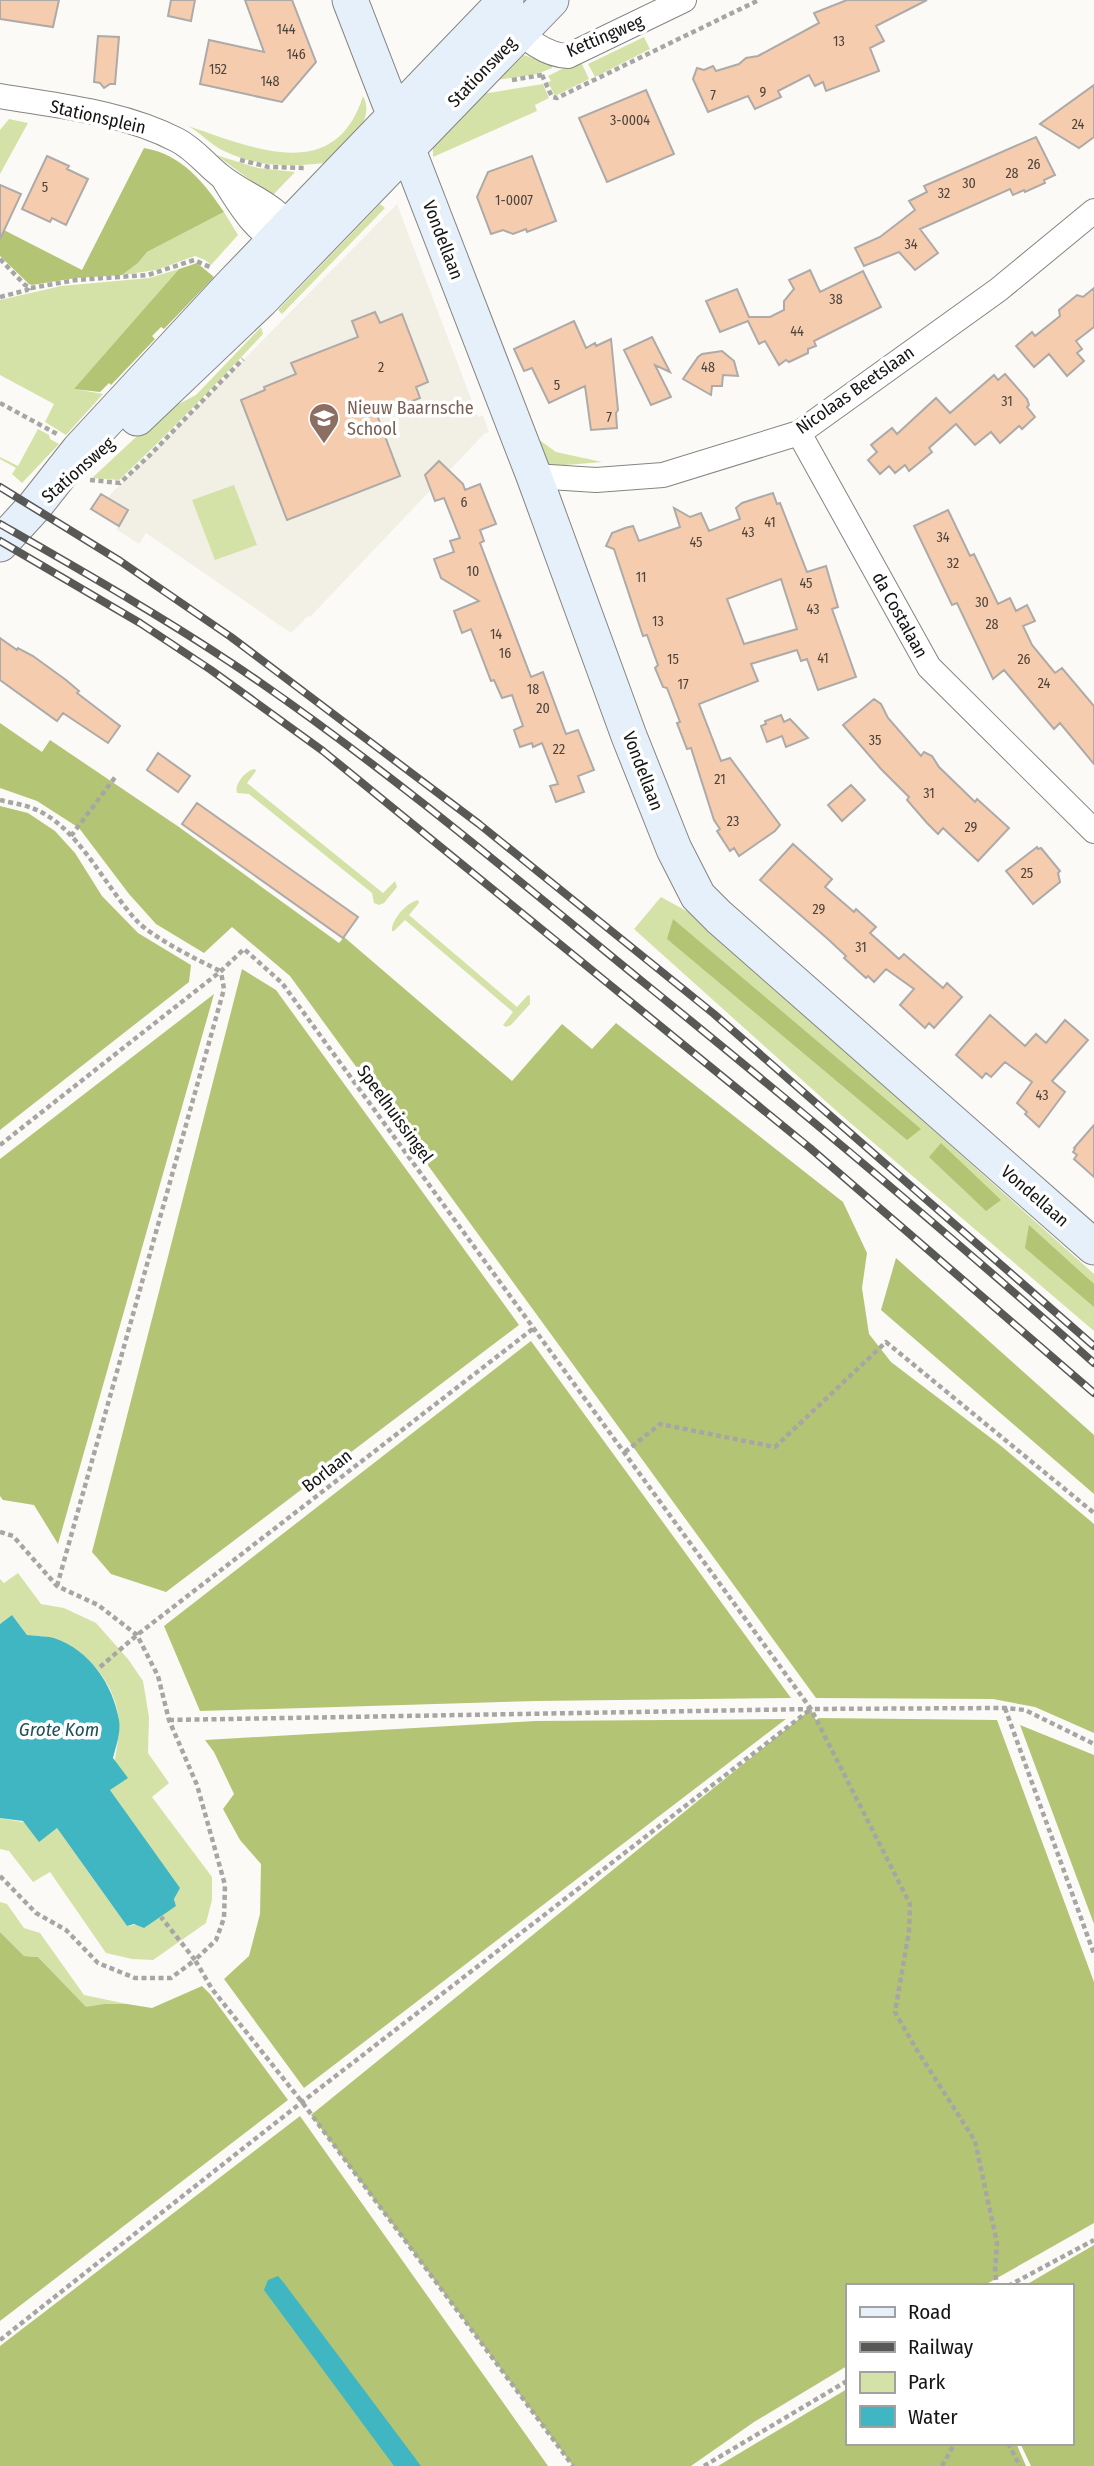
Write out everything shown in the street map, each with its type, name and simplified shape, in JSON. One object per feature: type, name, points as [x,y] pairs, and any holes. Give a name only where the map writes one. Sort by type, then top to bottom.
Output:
[{"type":"street","name":"Vondellaan","points":[[349,0],[534,476],[629,736],[674,849],[698,896],[1094,1247]]},
{"type":"street","name":"Stationsweg","points":[[34,508],[79,450],[281,233],[395,116],[507,14],[551,0]]},
{"type":"street","name":"Kettingweg","points":[[507,14],[536,46],[554,54],[568,56],[684,0]]},
{"type":"street","name":"Stationsweg","points":[[34,508],[209,352],[408,148],[507,14]]},
{"type":"street","name":"Stationsplein","points":[[0,96],[118,118],[179,141],[230,169],[243,213],[281,233],[306,254]]},
{"type":"street","name":"Nicolaas Beetslaan","points":[[534,476],[596,480],[663,475],[799,433],[998,290],[1094,211]]},
{"type":"street","name":"da Costalaan","points":[[799,433],[929,667],[1094,831]]},
{"type":"street","points":[[0,544],[34,508]]},
{"type":"path","points":[[542,75],[552,97],[557,98],[759,0]]},
{"type":"path","points":[[230,169],[318,167]]},
{"type":"path","points":[[0,260],[29,287]]},
{"type":"path","points":[[0,297],[27,290],[29,287],[76,280],[148,275],[194,260],[209,267]]},
{"type":"path","points":[[0,403],[69,441],[79,450]]},
{"type":"path","points":[[71,836],[116,776]]},
{"type":"path","points":[[0,800],[32,808],[45,815],[71,836],[139,923],[192,957],[221,971]]},
{"type":"path","name":"Speelhuissingel","points":[[221,971],[244,949],[282,983],[534,1328]]},
{"type":"path","points":[[0,1145],[221,971]]},
{"type":"path","points":[[57,1587],[224,989],[221,971]]},
{"type":"path","points":[[534,1328],[811,1709],[910,1904],[909,1931],[895,2012],[975,2141],[997,2243],[995,2272],[998,2284]]},
{"type":"path","name":"Borlaan","points":[[100,1667],[137,1635],[534,1328]]},
{"type":"path","points":[[625,1452],[660,1424],[775,1447],[886,1342],[1094,1513]]},
{"type":"path","points":[[0,1532],[13,1536],[57,1587],[98,1605],[137,1635],[158,1676],[169,1720],[197,1785],[225,1885],[224,1918],[216,1940],[171,1978],[135,1978],[98,1963],[66,1930],[36,1913],[0,1876]]},
{"type":"path","points":[[169,1720],[1005,1708],[1025,1710],[1094,1744]]},
{"type":"path","points":[[1005,1708],[1094,1954]]},
{"type":"path","points":[[0,2340],[302,2102],[811,1709]]},
{"type":"path","points":[[161,1917],[195,1959],[212,1989],[302,2102],[573,2466]]},
{"type":"path","points":[[1012,2284],[1094,2240]]},
{"type":"path","points":[[705,2466],[846,2382]]},
{"type":"path","points":[[942,2466],[955,2445]]},
{"type":"path","points":[[1010,2445],[1020,2466]]},
{"type":"shaded area","points":[[397,204],[478,417],[483,415],[489,432],[484,434],[310,617],[291,633],[146,533],[139,544],[116,529],[118,526],[107,498]]},
{"type":"green space","points":[[644,37],[650,49],[595,77],[588,64]]},
{"type":"green space","points":[[521,54],[552,65],[552,68],[537,74],[484,82]]},
{"type":"green space","points":[[580,60],[589,79],[555,96],[548,76]]},
{"type":"green space","points":[[543,84],[549,98],[535,105],[537,111],[433,157],[433,146],[482,94]]},
{"type":"green space","points":[[363,96],[366,114],[363,123],[353,140],[333,162],[292,165],[250,161],[219,148],[188,126],[264,149],[289,153],[312,151],[333,142],[350,124]]},
{"type":"green space","points":[[9,119],[28,123],[0,174],[0,130]]},
{"type":"green space","points":[[144,148],[169,156],[190,171],[224,212],[147,252],[122,275],[32,285],[0,256],[0,228],[82,270]]},
{"type":"green space","points":[[216,155],[258,168],[295,172],[272,196]]},
{"type":"green space","points":[[380,204],[385,208],[282,314],[278,310]]},
{"type":"green space","points":[[224,212],[238,235],[211,265],[195,256],[156,270],[122,275],[147,252]]},
{"type":"green space","points":[[197,263],[214,277],[164,329],[161,327],[152,336],[155,339],[111,385],[109,383],[100,392],[74,389],[179,269]]},
{"type":"green space","points":[[179,269],[75,389],[103,394],[66,435],[45,422],[54,404],[0,375],[0,300],[61,286],[149,278]]},
{"type":"green space","points":[[261,327],[263,334],[119,480],[92,478],[163,412],[196,395]]},
{"type":"green space","points":[[38,429],[59,444],[22,483],[12,474],[16,468],[0,457],[18,466]]},
{"type":"green space","points":[[531,434],[556,452],[602,462],[554,466],[541,460]]},
{"type":"green space","points":[[234,485],[257,545],[215,560],[192,500]]},
{"type":"green space","points":[[0,723],[42,752],[50,740],[179,827],[339,943],[344,937],[512,1081],[562,1024],[592,1049],[616,1023],[843,1202],[867,1253],[862,1288],[869,1334],[891,1362],[1000,1445],[1094,1524],[1094,1733],[1035,1707],[993,1699],[816,1698],[290,976],[232,927],[204,953],[156,924],[129,894],[79,828],[37,801],[0,788]]},
{"type":"green space","points":[[255,769],[247,783],[383,893],[395,881],[397,887],[384,903],[374,903],[372,893],[249,794],[237,793],[237,786],[242,778]]},
{"type":"green space","points":[[0,806],[28,813],[55,831],[75,853],[102,896],[138,933],[191,965],[189,982],[0,1130]]},
{"type":"green space","points":[[661,897],[692,914],[1094,1274],[1094,1331],[841,1115],[634,929]]},
{"type":"green space","points":[[418,900],[419,903],[409,915],[517,1007],[530,996],[530,1004],[511,1025],[503,1025],[513,1012],[405,920],[392,931],[400,912]]},
{"type":"green space","points":[[673,919],[921,1129],[907,1140],[667,939]]},
{"type":"green space","points":[[242,969],[276,990],[519,1325],[166,1592],[111,1574],[92,1552]]},
{"type":"green space","points":[[214,994],[58,1544],[34,1505],[3,1500],[0,1496],[0,1159]]},
{"type":"green space","points":[[941,1143],[1001,1200],[986,1211],[929,1157]]},
{"type":"green space","points":[[1029,1225],[1094,1284],[1094,1307],[1025,1248]]},
{"type":"green space","points":[[896,1258],[1094,1435],[1094,1494],[881,1310]]},
{"type":"green space","points":[[531,1341],[791,1698],[536,1701],[200,1711],[164,1626]]},
{"type":"green space","points":[[18,1573],[41,1604],[64,1608],[96,1623],[128,1659],[143,1681],[149,1717],[148,1753],[169,1783],[152,1797],[212,1877],[212,1900],[206,1923],[153,1960],[132,1959],[106,1953],[50,1872],[33,1882],[9,1851],[0,1849],[0,1818],[57,1828],[127,1926],[140,1924],[176,1906],[174,1899],[179,1888],[110,1790],[118,1741],[118,1711],[100,1672],[67,1644],[54,1638],[27,1635],[12,1615],[0,1624],[0,1579],[4,1583]]},
{"type":"green space","points":[[811,1709],[816,1720],[997,1720],[1094,1982],[1094,2223],[987,2284],[846,2284],[846,2367],[754,2422],[691,2466],[573,2466],[311,2115]]},
{"type":"green space","points":[[786,1719],[304,2088],[224,1979],[249,1956],[260,1914],[261,1864],[240,1840],[223,1809],[234,1794],[214,1752],[205,1740],[536,1721]]},
{"type":"green space","points":[[1020,1725],[1094,1755],[1094,1924]]},
{"type":"green space","points":[[0,1902],[7,1904],[24,1928],[40,1933],[84,1995],[127,2004],[104,2004],[86,2008],[38,1957],[24,1956],[0,1932]]},
{"type":"green space","points":[[0,1932],[24,1956],[38,1957],[86,2007],[127,2004],[152,2008],[202,1986],[288,2100],[0,2321]]},
{"type":"green space","points":[[300,2116],[548,2466],[0,2466],[0,2346]]},
{"type":"green space","points":[[1094,2245],[1094,2466],[1031,2466],[1021,2445],[1073,2445],[1073,2284],[1027,2284]]},
{"type":"green space","points":[[846,2390],[846,2445],[1017,2445],[1026,2466],[718,2466]]},
{"type":"water","name":"Grote Kom","points":[[12,1615],[27,1635],[54,1638],[78,1651],[98,1670],[111,1694],[119,1725],[113,1758],[128,1778],[110,1790],[180,1888],[174,1899],[176,1906],[144,1928],[134,1924],[127,1926],[57,1828],[39,1842],[23,1821],[0,1818],[0,1624]]},
{"type":"water","points":[[278,2276],[421,2466],[394,2466],[264,2290],[268,2280]]},
{"type":"building","points":[[0,0],[59,0],[53,27],[0,19]]},
{"type":"building","points":[[171,0],[195,0],[191,21],[168,16]]},
{"type":"building","points":[[245,0],[292,0],[316,62],[282,102],[200,84],[209,40],[264,52]]},
{"type":"building","points":[[847,0],[927,0],[876,26],[884,41],[870,48],[879,71],[826,91],[823,82],[815,86],[809,75],[778,91],[781,97],[755,109],[748,96],[708,112],[693,79],[697,68],[704,70],[713,66],[716,71],[739,64],[746,58],[758,56],[819,23],[814,13]]},
{"type":"building","points":[[98,36],[119,37],[115,84],[104,88],[100,83],[94,82]]},
{"type":"building","points":[[1094,85],[1094,137],[1079,148],[1040,124]]},
{"type":"building","points":[[646,90],[674,154],[607,182],[579,118]]},
{"type":"building","points":[[1036,137],[1055,175],[1044,180],[1045,183],[1013,195],[1010,189],[920,229],[938,253],[915,270],[899,252],[864,266],[855,248],[880,237],[915,210],[909,201],[927,192],[924,186]]},
{"type":"building","points":[[47,156],[88,179],[66,225],[52,218],[50,222],[22,209]]},
{"type":"building","points":[[532,156],[556,221],[527,232],[526,229],[513,234],[503,230],[491,234],[477,197],[488,172]]},
{"type":"building","points":[[0,185],[21,194],[0,239]]},
{"type":"building","points":[[810,270],[820,292],[863,271],[881,307],[814,341],[816,346],[808,349],[808,353],[779,365],[765,341],[759,344],[748,321],[720,332],[706,301],[737,289],[749,317],[770,317],[784,310],[784,301],[794,289],[789,280]]},
{"type":"building","points":[[1094,288],[1094,327],[1076,341],[1082,349],[1077,353],[1084,361],[1067,376],[1049,354],[1034,367],[1016,346],[1032,332],[1035,336],[1060,316],[1059,310],[1077,295],[1083,297]]},
{"type":"building","name":"Nieuw Baarnsche School","points":[[375,312],[380,323],[402,314],[428,382],[416,387],[420,398],[377,415],[400,476],[287,520],[241,400],[296,374],[291,363],[358,337],[352,321]]},
{"type":"building","points":[[574,321],[586,348],[611,339],[618,410],[617,428],[591,430],[585,386],[549,403],[532,368],[524,371],[514,349]]},
{"type":"building","points":[[652,337],[670,372],[655,365],[671,397],[651,405],[624,350]]},
{"type":"building","points":[[722,351],[734,361],[738,376],[723,375],[722,386],[712,386],[711,395],[683,379],[702,354]]},
{"type":"building","points":[[1005,374],[1027,399],[1027,407],[1035,417],[1022,429],[1019,426],[1000,443],[991,432],[975,445],[956,424],[929,448],[932,452],[909,471],[905,465],[895,473],[889,466],[880,474],[868,460],[877,452],[871,445],[892,428],[897,434],[936,398],[950,413],[994,375],[998,380]]},
{"type":"building","points":[[439,461],[463,484],[465,490],[480,484],[496,524],[480,530],[484,541],[480,543],[531,677],[543,672],[566,734],[578,730],[594,770],[578,776],[584,792],[556,802],[550,786],[558,784],[542,743],[533,747],[532,743],[520,747],[514,730],[523,726],[512,695],[502,698],[494,680],[491,681],[471,629],[462,633],[454,611],[479,601],[441,578],[434,559],[454,552],[450,541],[460,538],[444,498],[435,501],[425,475]]},
{"type":"building","points":[[773,493],[777,504],[780,503],[807,572],[826,566],[838,607],[832,609],[856,677],[818,690],[807,659],[801,661],[797,650],[751,664],[758,681],[699,704],[721,761],[730,758],[780,825],[739,856],[734,848],[730,851],[717,831],[720,829],[714,820],[691,748],[687,749],[667,688],[663,687],[655,668],[658,665],[647,635],[643,636],[614,549],[606,546],[612,533],[625,528],[633,526],[639,541],[680,527],[674,508],[690,517],[701,513],[709,531],[740,519],[736,508],[742,503]],"holes":[[[781,579],[797,629],[744,644],[727,599]]]},
{"type":"building","points":[[101,494],[128,510],[119,526],[91,509]]},
{"type":"building","points":[[948,510],[970,556],[974,554],[998,604],[1010,598],[1016,611],[1027,605],[1035,621],[1023,626],[1032,645],[1055,673],[1062,668],[1094,706],[1094,764],[1060,723],[1054,729],[1004,670],[993,679],[957,603],[952,605],[914,526]]},
{"type":"building","points":[[0,638],[17,650],[18,648],[33,656],[66,680],[79,691],[77,693],[120,726],[108,743],[63,713],[57,721],[0,680]]},
{"type":"building","points":[[874,699],[881,704],[888,718],[921,756],[924,752],[932,756],[939,767],[975,802],[977,799],[1009,828],[978,861],[943,828],[938,834],[927,823],[907,800],[909,797],[843,725]]},
{"type":"building","points":[[781,715],[784,722],[790,719],[808,738],[786,747],[782,736],[767,742],[761,726],[766,724],[765,721]]},
{"type":"building","points":[[158,753],[190,776],[178,792],[147,770]]},
{"type":"building","points":[[851,785],[865,800],[842,821],[828,805]]},
{"type":"building","points":[[197,803],[358,917],[343,938],[182,824]]},
{"type":"building","points":[[793,844],[832,879],[825,887],[876,927],[870,933],[899,959],[904,954],[943,988],[947,983],[962,997],[934,1028],[929,1023],[925,1028],[900,1005],[914,989],[886,969],[874,982],[868,976],[866,978],[829,940],[760,880]]},
{"type":"building","points":[[1037,847],[1041,848],[1060,871],[1060,882],[1033,904],[1006,871]]},
{"type":"building","points":[[990,1015],[1025,1046],[1036,1034],[1046,1043],[1065,1020],[1088,1040],[1052,1081],[1065,1092],[1039,1127],[1017,1103],[1032,1082],[1005,1062],[991,1077],[986,1073],[982,1078],[956,1055]]},
{"type":"building","points":[[1094,1125],[1094,1177],[1074,1159],[1077,1155],[1073,1152]]},
{"type":"railway","points":[[0,487],[120,561],[231,637],[479,824],[714,1014],[1094,1346]]},
{"type":"railway","points":[[0,524],[197,641],[261,683],[359,754],[502,867],[814,1123],[1094,1363]]},
{"type":"railway","points":[[0,541],[140,623],[211,670],[323,751],[810,1148],[1094,1393]]},
{"type":"place","name":"Nieuw Baarnsche School","points":[[324,445]]}]
